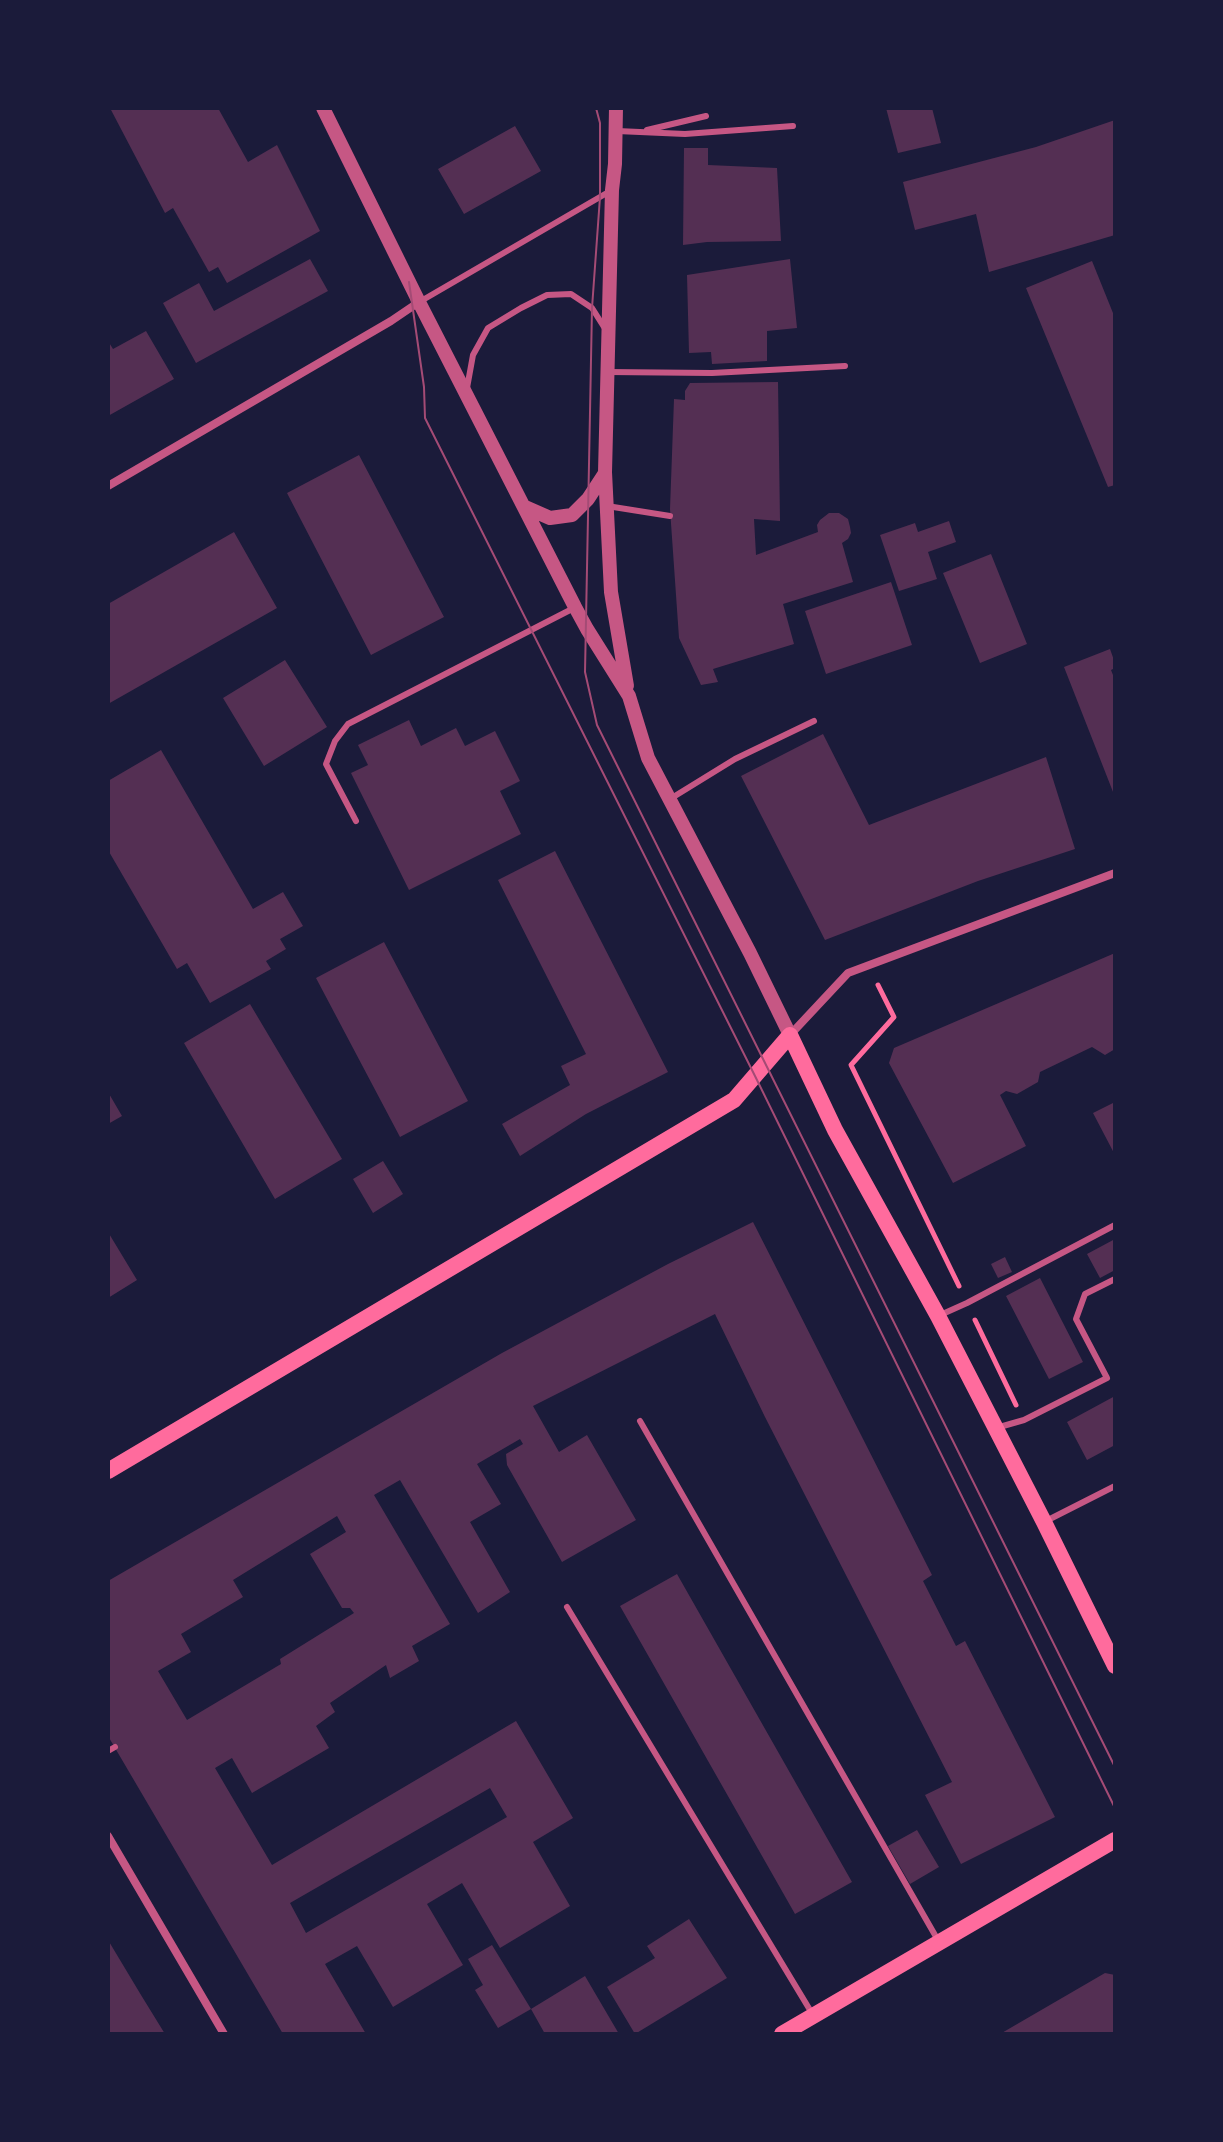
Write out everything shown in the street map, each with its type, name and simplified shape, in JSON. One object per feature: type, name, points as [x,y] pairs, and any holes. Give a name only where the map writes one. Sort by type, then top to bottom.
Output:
[{"type":"main road","points":[[108,1471],[734,1100],[790,1035],[835,1130],[938,1316],[1115,1666]]},
{"type":"main road","points":[[782,2034],[1115,1840]]},
{"type":"street","points":[[323,108],[575,607],[629,696]]},
{"type":"street","points":[[616,108],[605,472],[611,592],[629,696],[648,758],[790,1035],[848,973],[1115,873]]},
{"type":"street","points":[[108,486],[419,302]]},
{"type":"street","points":[[525,507],[550,518],[572,515],[588,499],[605,472]]},
{"type":"street","points":[[108,1836],[224,2034]]},
{"type":"lane","points":[[640,131],[706,116]]},
{"type":"lane","points":[[616,131],[685,134],[793,126]]},
{"type":"lane","points":[[419,302],[612,190]]},
{"type":"lane","points":[[466,393],[473,355],[488,328],[547,295],[571,294],[592,308],[608,333]]},
{"type":"lane","points":[[608,372],[712,373],[845,366]]},
{"type":"lane","points":[[607,506],[670,516]]},
{"type":"lane","points":[[356,821],[326,764],[335,741],[348,724],[575,607]]},
{"type":"lane","points":[[670,799],[735,759],[814,721]]},
{"type":"lane","points":[[938,1316],[1115,1225]]},
{"type":"lane","points":[[996,1428],[1024,1420],[1107,1378],[1076,1319],[1085,1294],[1115,1279]]},
{"type":"lane","points":[[640,1421],[939,1942]]},
{"type":"lane","points":[[1044,1522],[1115,1486]]},
{"type":"lane","points":[[567,1607],[814,2015]]},
{"type":"building","points":[[110,108],[218,108],[248,162],[277,145],[320,231],[227,283],[218,267],[209,272],[173,208],[165,213]]},
{"type":"building","points":[[886,108],[932,108],[941,143],[898,153]]},
{"type":"building","points":[[1115,120],[1115,235],[989,272],[976,214],[915,230],[903,182],[1036,147]]},
{"type":"building","points":[[515,126],[541,171],[464,214],[438,169]]},
{"type":"building","points":[[684,148],[708,148],[708,165],[777,168],[781,241],[683,245]]},
{"type":"building","points":[[310,259],[328,291],[196,363],[163,303],[199,283],[214,311]]},
{"type":"building","points":[[790,259],[797,328],[767,331],[767,361],[712,364],[711,352],[689,353],[687,275]]},
{"type":"building","points":[[1092,261],[1115,318],[1115,485],[1108,487],[1026,288]]},
{"type":"building","points":[[146,331],[174,379],[108,416],[108,341],[113,349]]},
{"type":"building","points":[[778,382],[780,521],[754,519],[756,555],[818,532],[820,520],[829,513],[839,513],[848,519],[850,527],[848,539],[842,543],[853,582],[783,604],[794,644],[713,669],[718,682],[701,685],[679,638],[670,509],[674,399],[685,400],[685,391],[690,383]]},
{"type":"building","points":[[359,455],[444,617],[371,655],[287,493]]},
{"type":"building","points":[[949,521],[956,542],[928,552],[937,579],[899,591],[880,535],[915,523],[918,532]]},
{"type":"building","points":[[234,532],[277,608],[108,704],[108,604]]},
{"type":"building","points":[[991,554],[1027,644],[980,663],[943,573]]},
{"type":"building","points":[[891,582],[912,645],[826,674],[805,611]]},
{"type":"building","points":[[1110,649],[1115,663],[1115,668],[1111,670],[1115,680],[1115,797],[1064,667]]},
{"type":"building","points":[[285,660],[327,727],[264,766],[223,698]]},
{"type":"building","points":[[409,720],[421,746],[456,728],[465,746],[495,731],[520,781],[500,791],[521,834],[409,890],[351,773],[368,765],[358,745]]},
{"type":"building","points":[[823,734],[869,825],[1046,757],[1075,849],[978,881],[825,940],[741,776]]},
{"type":"building","points":[[161,750],[253,909],[283,892],[303,926],[280,939],[286,949],[266,961],[271,969],[210,1003],[187,963],[177,969],[108,850],[108,781]]},
{"type":"building","points":[[555,851],[668,1072],[586,1114],[520,1156],[502,1124],[570,1085],[561,1066],[586,1054],[498,880]]},
{"type":"building","points":[[384,942],[468,1101],[400,1137],[316,978]]},
{"type":"building","points":[[1115,953],[1115,1049],[1105,1055],[1092,1047],[1040,1072],[1038,1082],[1017,1094],[1006,1091],[1000,1095],[1026,1146],[953,1183],[889,1063],[894,1048]]},
{"type":"building","points":[[250,1004],[342,1159],[275,1199],[184,1043]]},
{"type":"building","points":[[108,1092],[122,1116],[108,1124]]},
{"type":"building","points":[[1115,1102],[1115,1155],[1093,1113]]},
{"type":"building","points":[[383,1161],[403,1194],[373,1213],[353,1179]]},
{"type":"building","points":[[753,1222],[932,1575],[923,1581],[956,1646],[965,1641],[1055,1817],[961,1864],[925,1795],[952,1782],[715,1314],[533,1406],[559,1452],[587,1435],[636,1520],[562,1562],[507,1465],[506,1454],[523,1444],[520,1439],[477,1464],[501,1504],[470,1522],[510,1592],[478,1613],[400,1480],[374,1495],[450,1624],[412,1646],[419,1661],[390,1678],[386,1665],[330,1703],[335,1712],[316,1726],[329,1748],[252,1793],[232,1758],[215,1768],[272,1865],[516,1721],[573,1818],[533,1842],[570,1906],[500,1948],[462,1883],[427,1904],[463,1965],[393,2007],[357,1946],[325,1964],[366,2034],[283,2034],[108,1736],[108,1581],[502,1353]],"holes":[[[337,1516],[346,1532],[310,1554],[342,1608],[350,1608],[354,1613],[280,1659],[281,1664],[187,1720],[158,1671],[191,1652],[181,1634],[243,1597],[233,1580]],[[490,1788],[507,1817],[306,1933],[290,1903]]]},
{"type":"building","points":[[108,1232],[137,1280],[108,1298]]},
{"type":"building","points":[[1115,1239],[1115,1270],[1100,1278],[1087,1254]]},
{"type":"building","points":[[1005,1257],[1012,1272],[998,1278],[991,1264]]},
{"type":"building","points":[[1040,1278],[1083,1362],[1049,1379],[1006,1296]]},
{"type":"building","points":[[1115,1396],[1115,1445],[1087,1460],[1067,1422]]},
{"type":"building","points":[[677,1574],[852,1882],[795,1914],[620,1606]]},
{"type":"building","points":[[917,1830],[939,1867],[910,1884],[888,1846]]},
{"type":"building","points":[[689,1919],[727,1978],[635,2034],[607,1987],[655,1958],[647,1946]]},
{"type":"building","points":[[108,1940],[141,1995],[165,2034],[108,2034]]},
{"type":"building","points":[[492,1945],[531,2009],[498,2028],[475,1990],[483,1985],[468,1959]]},
{"type":"building","points":[[1105,1973],[1115,1975],[1115,2034],[1000,2034]]},
{"type":"building","points":[[585,1976],[619,2034],[545,2034],[531,2009]]},
{"type":"tram line","points":[[596,108],[600,123],[600,197],[592,308],[585,672],[597,725],[1115,1767]]},
{"type":"tram line","points":[[409,282],[424,387],[425,418],[755,1076],[1115,1808]]}]
